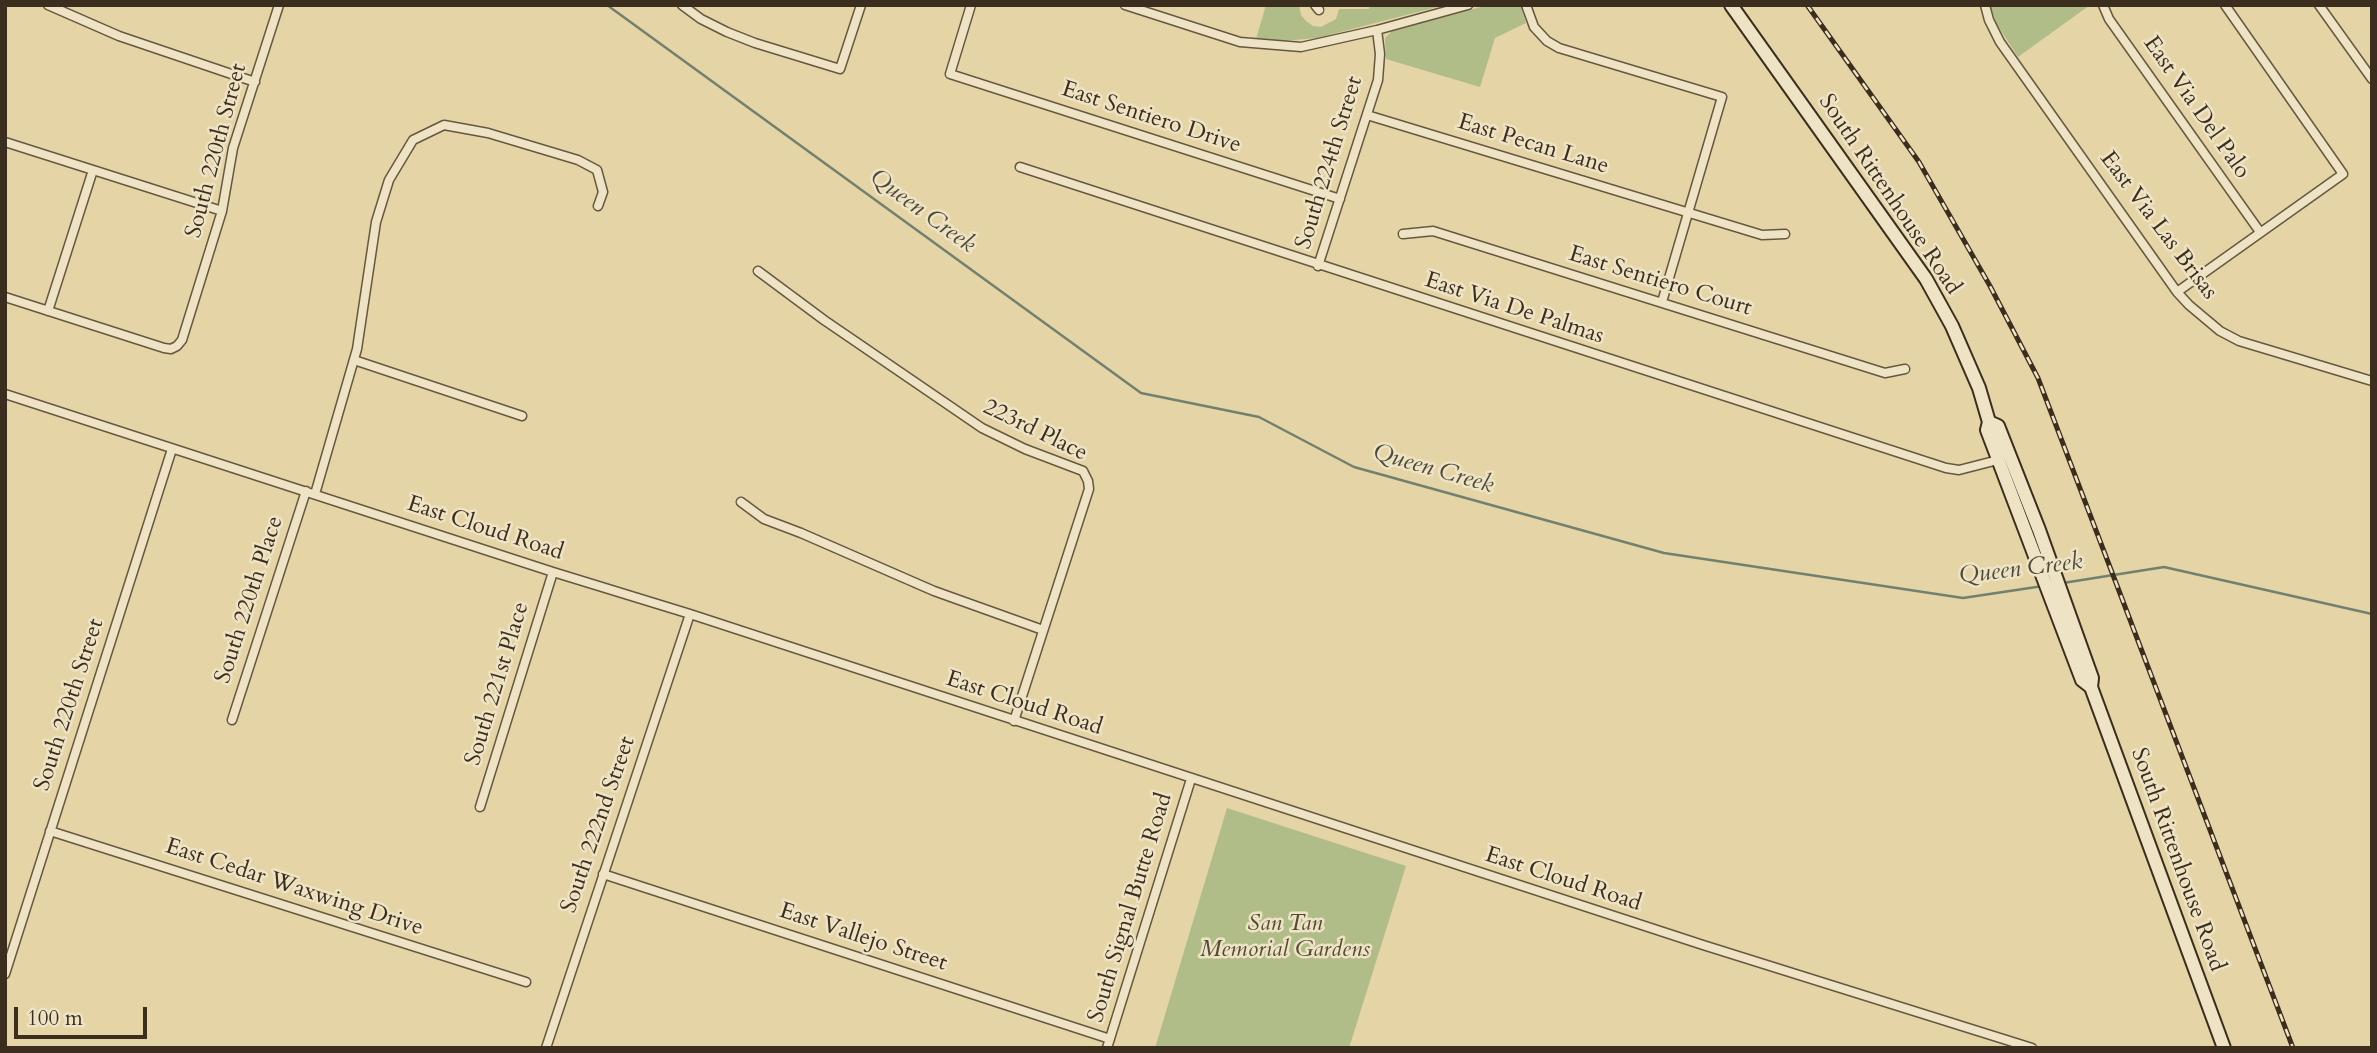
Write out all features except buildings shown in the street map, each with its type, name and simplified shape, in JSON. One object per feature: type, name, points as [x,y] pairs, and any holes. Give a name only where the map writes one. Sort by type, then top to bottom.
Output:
[{"type":"main road","name":"South Rittenhouse Road","points":[[1731,5],[1926,279],[1969,362],[1989,422],[1987,430],[1998,460],[2032,531]]},
{"type":"main road","name":"South Rittenhouse Road","points":[[1989,422],[1998,426],[2032,531],[2092,678],[2091,687],[2224,1048]]},
{"type":"street","points":[[48,5],[120,36],[255,82]]},
{"type":"street","name":"South 220th Street","points":[[48,311],[164,348],[171,349],[182,340],[222,211],[233,148],[279,5]]},
{"type":"street","points":[[682,5],[701,19],[736,36],[840,69],[861,5]]},
{"type":"street","name":"East Sentiero Drive","points":[[971,5],[950,74],[1339,199]]},
{"type":"street","points":[[1125,5],[1253,45],[1288,47],[1316,45],[1468,5]]},
{"type":"street","points":[[1526,5],[1538,32],[1559,48],[1722,97],[1662,302]]},
{"type":"street","name":"East Via Las Brisas","points":[[1985,5],[2000,42],[2177,292],[2210,323],[2239,341],[2372,381]]},
{"type":"street","name":"East Via Del Palo","points":[[2103,5],[2109,19],[2260,232]]},
{"type":"street","points":[[2177,292],[2343,174],[2225,5]]},
{"type":"street","points":[[2319,5],[2372,79]]},
{"type":"street","name":"South 224th Street","points":[[1318,266],[1378,80],[1380,65],[1377,30]]},
{"type":"street","name":"East Pecan Lane","points":[[1367,115],[1762,234],[1785,234]]},
{"type":"street","name":"South 220th Place","points":[[232,720],[354,360],[376,222],[388,180],[413,140],[444,125],[488,133],[578,160],[597,170],[603,192],[598,205]]},
{"type":"street","points":[[5,142],[222,211]]},
{"type":"street","name":"East Via De Palmas","points":[[1020,167],[1945,468],[1959,470],[1998,460]]},
{"type":"street","points":[[5,297],[48,311],[93,170]]},
{"type":"street","name":"East Sentiero Court","points":[[1403,234],[1433,231],[1885,373],[1905,369]]},
{"type":"street","name":"223rd Place","points":[[758,271],[884,362],[982,428],[1025,449],[1083,471],[1089,489],[1014,721]]},
{"type":"street","points":[[354,360],[522,416]]},
{"type":"street","name":"East Cloud Road","points":[[5,394],[690,614],[1703,945],[2032,1048]]},
{"type":"street","name":"South 220th Street","points":[[5,974],[172,449]]},
{"type":"street","points":[[741,502],[764,519],[934,591],[1043,630]]},
{"type":"street","name":"South 221st Place","points":[[480,807],[553,572]]},
{"type":"street","name":"South 222nd Street","points":[[546,1048],[690,614]]},
{"type":"street","name":"South Signal Butte Road","points":[[1109,1043],[1191,779]]},
{"type":"street","name":"East Cedar Waxwing Drive","points":[[50,831],[526,982]]},
{"type":"street","name":"East Vallejo Street","points":[[603,874],[1109,1043]]},
{"type":"green space","points":[[1266,5],[1299,5],[1301,15],[1306,21],[1321,27],[1336,19],[1339,9],[1369,9],[1370,5],[1445,5],[1317,38],[1282,41],[1256,39]]},
{"type":"green space","points":[[1488,5],[1520,5],[1526,23],[1495,38],[1480,87],[1386,59],[1385,38],[1392,31]]},
{"type":"green space","points":[[1990,5],[2090,5],[2018,57],[1996,23]]},
{"type":"green space","name":"San Tan Memorial Gardens","points":[[1227,808],[1406,866],[1349,1048],[1155,1048]]},
{"type":"waterway","name":"Queen Creek","points":[[607,5],[1141,393],[1259,417],[1354,467],[1664,553],[1963,598],[2043,586]]},
{"type":"waterway","name":"Queen Creek","points":[[2063,583],[2164,567],[2372,614]]},
{"type":"railway","points":[[1807,5],[1919,162],[1990,286],[2038,378],[2293,1048]]}]
